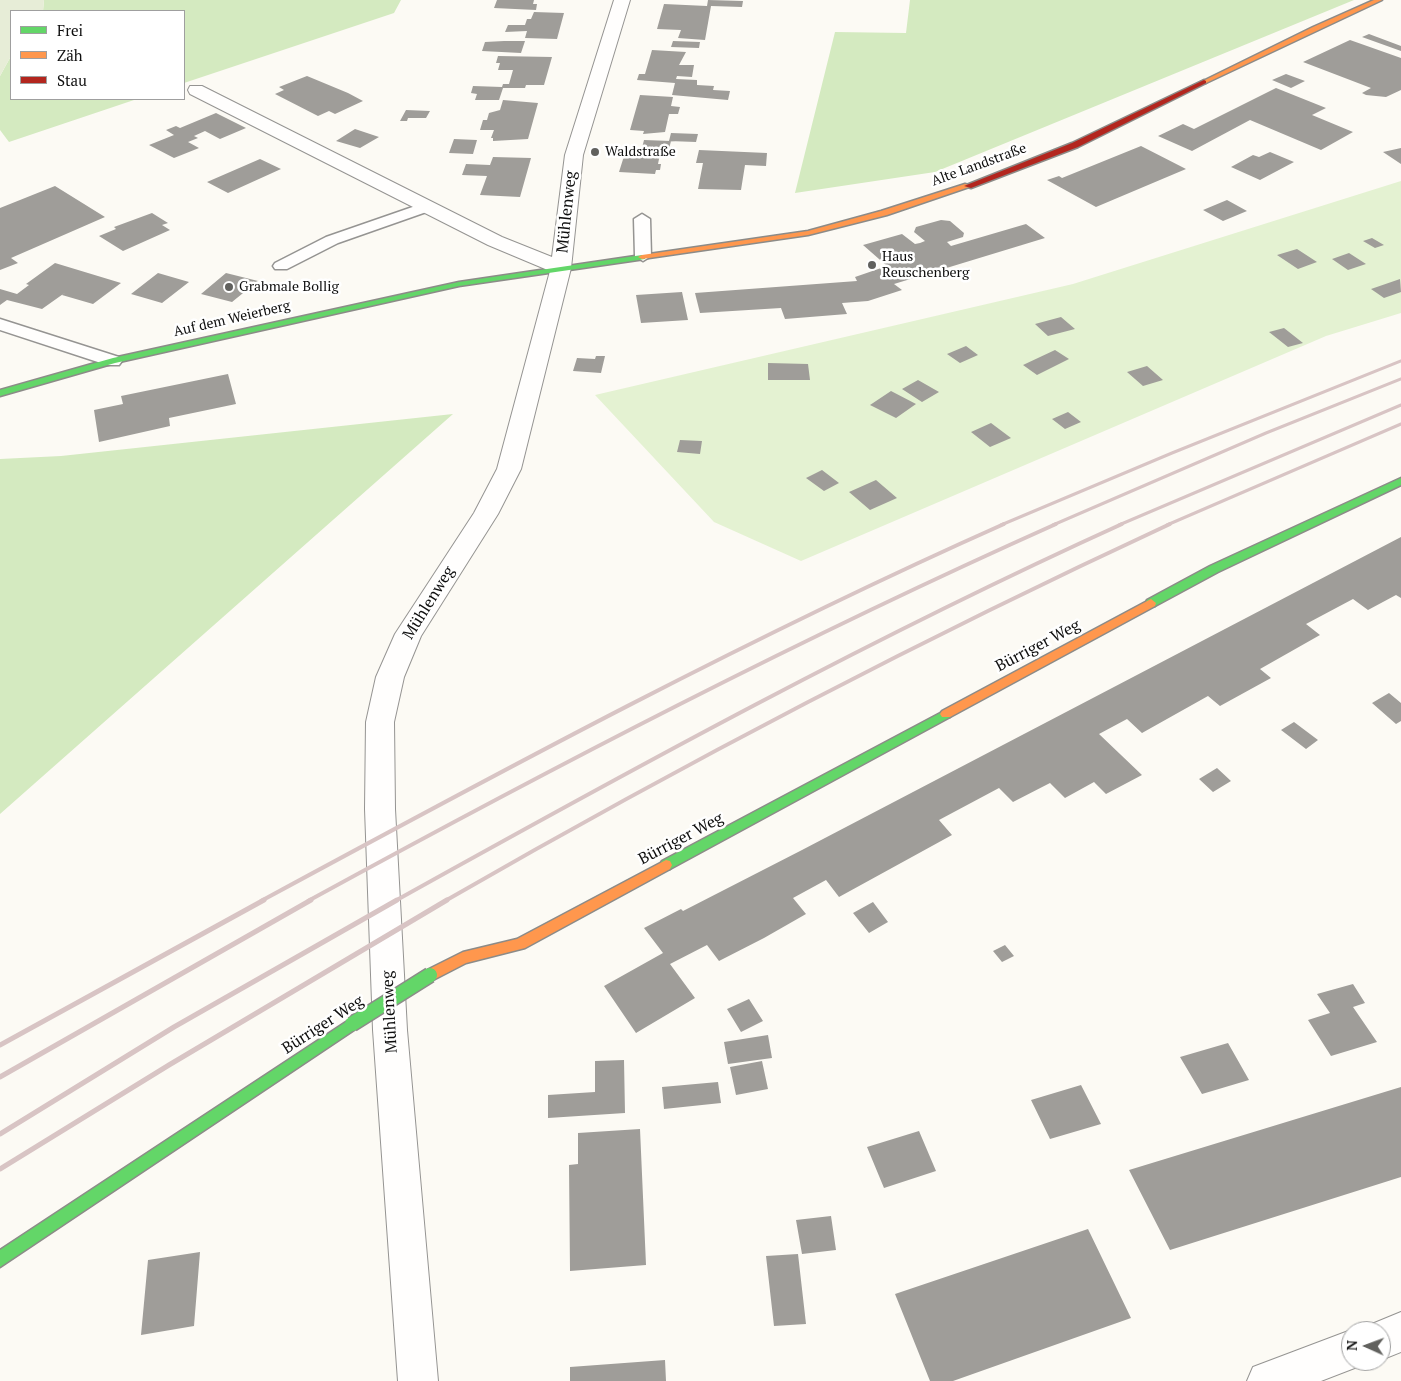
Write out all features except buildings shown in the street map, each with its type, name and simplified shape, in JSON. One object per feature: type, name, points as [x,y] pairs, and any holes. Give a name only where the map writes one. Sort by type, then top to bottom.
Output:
[{"type":"street","name":"Mühlenweg","points":[[418,1381],[390,1030],[380,809],[380,722],[390,677],[408,634],[486,514],[509,469],[561,268],[574,155],[622,0]]},
{"type":"street","name":"Alte Landstraße","points":[[561,268],[808,233],[884,213],[982,181],[1075,145],[1316,28],[1379,0]]},
{"type":"street","points":[[196,90],[495,241],[561,268]]},
{"type":"street","name":"Auf dem Weierberg","points":[[0,393],[113,360],[458,284],[561,268]]},
{"type":"street","name":"Bürriger Weg","points":[[0,1259],[352,1024],[430,975],[463,958],[520,944],[1214,569],[1401,481]]},
{"type":"street","points":[[1267,1381],[1341,1354]]},
{"type":"lane","points":[[281,266],[332,240],[427,207]]},
{"type":"lane","points":[[642,219],[643,256]]},
{"type":"lane","points":[[0,324],[113,360]]},
{"type":"green space","points":[[0,0],[44,0],[43,10],[10,10],[10,58],[0,76]]},
{"type":"green space","points":[[44,0],[401,0],[394,13],[185,83],[185,10],[43,10]]},
{"type":"green space","points":[[910,0],[1354,0],[935,172],[795,193],[835,32],[906,33]]},
{"type":"green space","points":[[10,58],[10,100],[134,100],[9,142],[0,130],[0,76]]},
{"type":"green space","points":[[1401,181],[1401,313],[1326,336],[801,561],[714,522],[595,395],[1073,284]]},
{"type":"green space","points":[[453,414],[0,814],[0,459],[61,456]]},
{"type":"railway","points":[[1001,525],[1172,453],[1401,361]]},
{"type":"railway","points":[[1053,525],[1266,433],[1401,379]]},
{"type":"railway","points":[[1119,525],[1401,405]]},
{"type":"railway","points":[[1167,525],[1401,424]]},
{"type":"railway","points":[[261,901],[629,705],[815,612],[1004,524]]},
{"type":"railway","points":[[308,901],[678,705],[866,612],[1056,524]]},
{"type":"railway","points":[[395,901],[755,705],[937,612],[1122,524]]},
{"type":"railway","points":[[445,901],[623,801],[803,705],[985,612],[1170,524]]},
{"type":"railway","points":[[0,1045],[264,900]]},
{"type":"railway","points":[[0,1077],[311,900]]},
{"type":"railway","points":[[0,1134],[174,1027],[397,900]]},
{"type":"railway","points":[[0,1169],[169,1065],[447,900]]},
{"type":"traffic: fast","points":[[0,393],[113,361],[459,284],[642,257]]},
{"type":"traffic: fast","points":[[1151,603],[1214,569],[1401,481]]},
{"type":"traffic: fast","points":[[666,865],[946,714]]},
{"type":"traffic: fast","points":[[352,1024],[430,975]]},
{"type":"traffic: fast","points":[[0,1259],[352,1024]]},
{"type":"traffic: slow","points":[[1204,82],[1315,28],[1379,0]]},
{"type":"traffic: slow","points":[[642,257],[808,233],[884,213],[968,186]]},
{"type":"traffic: slow","points":[[946,714],[1151,603]]},
{"type":"traffic: slow","points":[[430,975],[463,958],[520,944],[666,865]]},
{"type":"traffic: jam","points":[[968,186],[1075,145],[1204,82]]},
{"type":"place","name":"Waldstraße","points":[[595,152]]},
{"type":"place","name":"Haus Reuschenberg","points":[[872,265]]},
{"type":"place","name":"Grabmale Bollig","points":[[229,287]]}]
